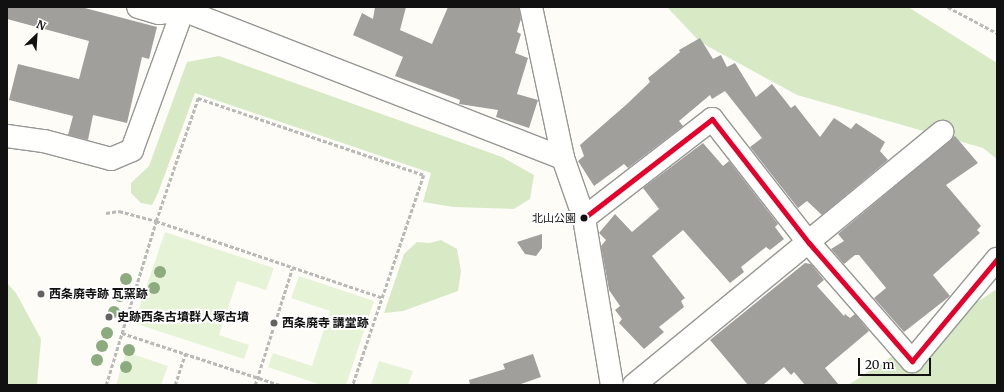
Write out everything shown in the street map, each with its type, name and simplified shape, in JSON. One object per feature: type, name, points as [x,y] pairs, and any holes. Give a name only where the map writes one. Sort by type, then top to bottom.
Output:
[{"type":"street","points":[[138,7],[159,12],[183,8],[563,158]]},
{"type":"street","points":[[531,7],[563,158],[584,218],[612,385]]},
{"type":"street","points":[[7,136],[44,141],[111,159],[132,150],[183,8]]},
{"type":"street","points":[[584,218],[712,119],[809,243],[912,361],[997,259]]},
{"type":"street","points":[[634,385],[809,243],[942,132]]},
{"type":"path","points":[[948,7],[997,33]]},
{"type":"path","points":[[106,385],[156,221],[198,98],[424,176],[353,385]]},
{"type":"path","points":[[106,213],[119,211],[156,221],[292,269],[383,298]]},
{"type":"path","points":[[255,385],[292,269]]},
{"type":"path","points":[[122,333],[280,385]]},
{"type":"path","points":[[175,385],[185,354]]},
{"type":"green space","points":[[667,7],[908,7],[997,63],[997,159],[983,148],[797,95],[700,42]]},
{"type":"green space","points":[[219,56],[502,157],[534,175],[530,199],[514,209],[453,207],[423,202],[431,173],[195,93],[158,193],[152,205],[141,203],[131,193],[131,183],[149,166],[187,62]]},
{"type":"green space","points":[[165,232],[274,268],[266,290],[237,281],[219,335],[249,345],[244,359],[134,323]]},
{"type":"green space","points":[[441,240],[457,249],[461,271],[458,291],[403,311],[384,313],[404,254],[417,242],[430,243]]},
{"type":"green space","points":[[299,276],[374,301],[346,385],[321,385],[268,367],[273,353],[312,366],[330,311],[291,298]]},
{"type":"green space","points":[[7,283],[16,293],[41,339],[37,385],[7,385]]},
{"type":"green space","points":[[997,289],[997,385],[848,385]]},
{"type":"green space","points":[[126,352],[168,366],[161,385],[116,385]]},
{"type":"green space","points":[[379,361],[413,371],[408,385],[371,385]]},
{"type":"building","points":[[7,7],[81,7],[157,27],[149,59],[142,57],[127,123],[93,115],[88,140],[68,135],[73,116],[9,100],[18,64],[79,79],[89,41],[7,19]]},
{"type":"building","points":[[375,7],[406,7],[400,30],[432,44],[448,7],[519,7],[521,19],[517,32],[521,34],[515,53],[528,58],[517,94],[538,100],[529,128],[496,117],[498,110],[459,104],[460,100],[395,76],[403,57],[353,35],[362,13],[373,19]]},
{"type":"building","points":[[700,38],[713,59],[721,55],[727,67],[735,63],[756,97],[772,84],[791,108],[795,105],[820,137],[834,118],[851,129],[856,123],[885,142],[880,151],[888,160],[822,215],[807,201],[798,208],[750,147],[762,138],[725,91],[712,99],[710,95],[679,121],[683,126],[628,168],[624,164],[594,186],[578,161],[584,156],[580,145],[650,82],[648,78],[680,52],[679,50]]},
{"type":"building","points":[[955,136],[978,163],[946,185],[981,226],[977,230],[980,233],[933,275],[950,296],[904,332],[874,298],[886,288],[859,255],[855,255],[844,264],[831,249],[844,241],[838,234]]},
{"type":"building","points":[[703,143],[723,166],[729,161],[778,224],[775,227],[784,239],[770,250],[766,247],[741,267],[744,272],[730,283],[683,230],[652,256],[685,298],[681,301],[684,307],[659,327],[664,332],[644,349],[619,323],[622,319],[615,310],[620,306],[609,290],[601,246],[606,240],[599,233],[615,214],[632,232],[659,209],[643,188]]},
{"type":"building","points":[[542,234],[542,248],[536,256],[525,254],[517,242]]},
{"type":"building","points":[[805,263],[811,264],[824,280],[817,286],[844,316],[845,314],[850,318],[855,314],[869,331],[825,368],[839,385],[805,385],[794,372],[791,375],[784,367],[763,385],[748,385],[710,340]]},
{"type":"building","points":[[533,354],[541,377],[518,385],[470,385],[469,380],[505,369],[503,364]]},
{"type":"transit line","points":[[584,218],[712,119],[809,243],[912,361],[997,259]]},
{"type":"place","name":"北山公園","points":[[584,218]]},
{"type":"place","name":"西条廃寺跡 瓦窯跡","points":[[41,294]]},
{"type":"place","name":"史跡西条古墳群人塚古墳","points":[[109,317]]},
{"type":"place","name":"西条廃寺 講堂跡","points":[[274,323]]}]
